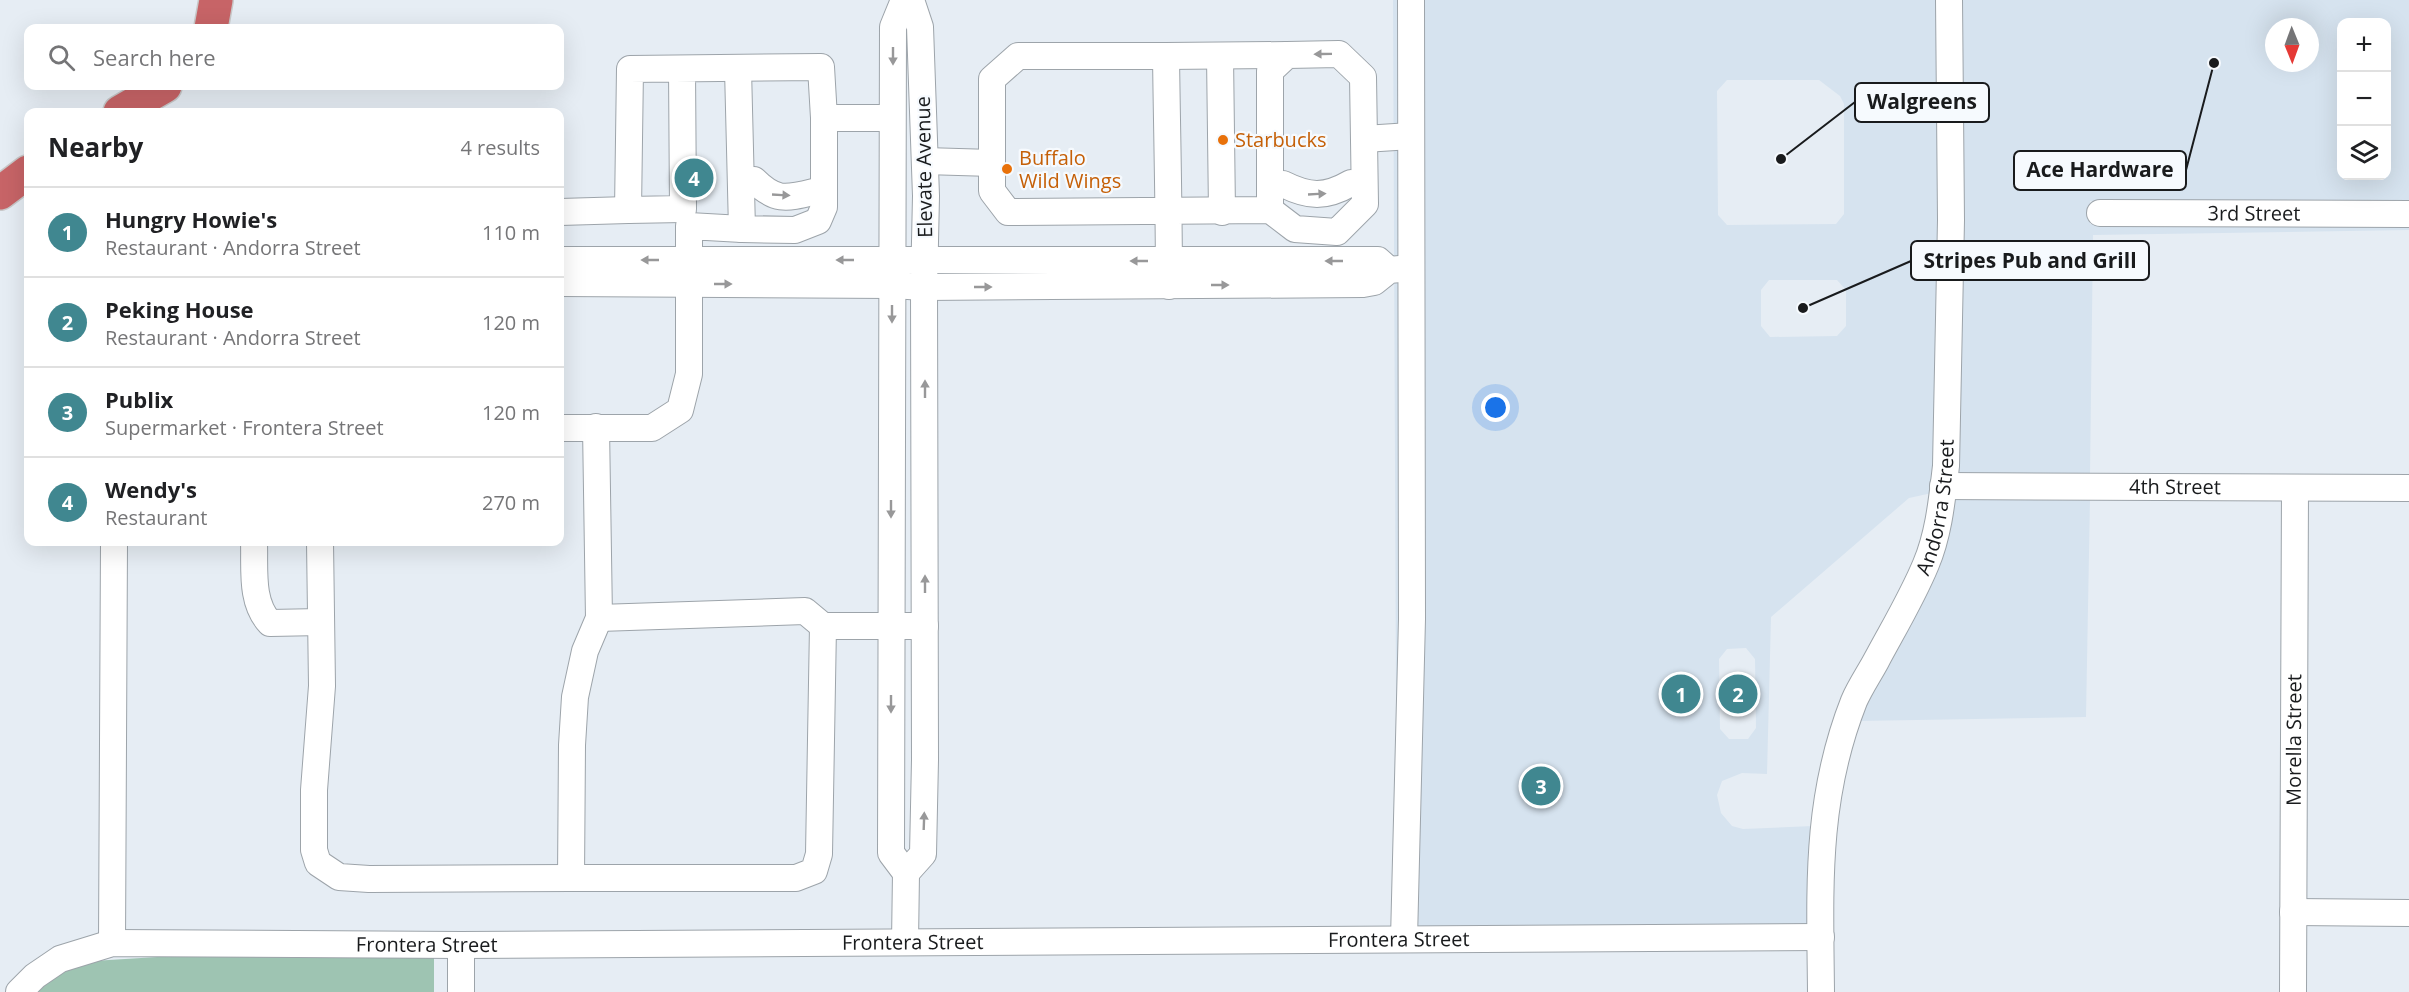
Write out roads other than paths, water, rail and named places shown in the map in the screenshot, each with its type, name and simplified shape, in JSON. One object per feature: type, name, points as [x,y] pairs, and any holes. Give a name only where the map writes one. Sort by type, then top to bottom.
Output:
[{"type":"highway","points":[[212,24],[216,0]]},
{"type":"highway","points":[[127,108],[158,90]]},
{"type":"highway","points":[[0,193],[24,175]]},
{"type":"street","points":[[904,0],[893,27],[891,854],[906,873],[905,942]]},
{"type":"street","name":"Elevate Avenue","points":[[906,873],[923,854],[925,626],[925,161],[920,27],[911,0]]},
{"type":"street","points":[[1404,939],[1412,619],[1400,269],[1411,136],[1411,0]]},
{"type":"street","name":"Andorra Street","points":[[1821,992],[1821,850],[1828,786],[1838,747],[1855,698],[1907,604],[1927,562],[1939,520],[1946,466],[1951,220],[1949,0]]},
{"type":"street","points":[[1339,54],[1363,77],[1365,204],[1337,232],[1295,229],[1270,210],[1008,212],[992,190],[992,78],[1017,56],[1287,55],[1339,54]]},
{"type":"street","points":[[1270,210],[1270,71],[1287,55]]},
{"type":"street","points":[[1166,56],[1169,273]]},
{"type":"street","points":[[1220,56],[1222,212]]},
{"type":"street","points":[[564,212],[627,210],[686,217],[742,229],[795,230],[818,221],[824,207],[824,118],[821,67],[630,69],[627,210]]},
{"type":"street","points":[[564,428],[652,428],[680,410],[689,374],[690,272],[686,217],[682,69]]},
{"type":"street","points":[[738,69],[742,229]]},
{"type":"street","points":[[1269,151],[1280,164],[1289,213],[1307,217],[1333,218],[1350,198],[1352,99],[1363,77]]},
{"type":"street","points":[[824,118],[892,118]]},
{"type":"street","points":[[739,127],[750,147],[754,180],[750,192],[752,203],[762,213],[776,219],[795,219],[805,214],[812,206],[816,136],[824,118]]},
{"type":"street","points":[[1364,139],[1411,136]]},
{"type":"street","points":[[925,161],[992,163]]},
{"type":"street","name":"3rd Street","points":[[2100,213],[2409,214]]},
{"type":"street","points":[[564,260],[690,272],[892,273],[925,260],[1363,284],[1374,282],[1400,269]]},
{"type":"street","points":[[564,283],[690,272]]},
{"type":"street","points":[[892,273],[924,297],[1169,273]]},
{"type":"street","points":[[571,878],[572,745],[575,697],[585,651],[598,618],[596,427]]},
{"type":"street","name":"4th Street","points":[[1943,486],[2409,488]]},
{"type":"street","name":"Morella Street","points":[[2293,992],[2295,489]]},
{"type":"street","points":[[112,943],[114,546]]},
{"type":"street","points":[[254,546],[256,596],[261,614],[270,623],[321,622]]},
{"type":"street","points":[[320,546],[322,686],[314,790],[314,850],[318,863],[339,877],[369,879],[796,878],[814,871],[819,854],[823,626]]},
{"type":"street","points":[[598,618],[804,611],[823,626],[925,626]]},
{"type":"street","points":[[2293,912],[2409,913]]},
{"type":"street","name":"Frontera Street","points":[[19,992],[35,976],[60,959],[112,943],[461,945],[1821,937]]},
{"type":"street","points":[[461,945],[461,992]]},
{"type":"place","name":"Ace Hardware","points":[[2214,63]]},
{"type":"place","name":"Starbucks","points":[[1223,140]]},
{"type":"place","name":"Walgreens","points":[[1781,159]]},
{"type":"place","name":"Buffalo Wild Wings","points":[[1007,169]]},
{"type":"place","name":"Wendy's","points":[[694,178]]},
{"type":"place","name":"Stripes Pub and Grill","points":[[1803,308]]},
{"type":"place","name":"Hungry Howie's","points":[[1681,694]]},
{"type":"place","name":"Peking House","points":[[1738,694]]},
{"type":"place","name":"Publix","points":[[1541,786]]}]
